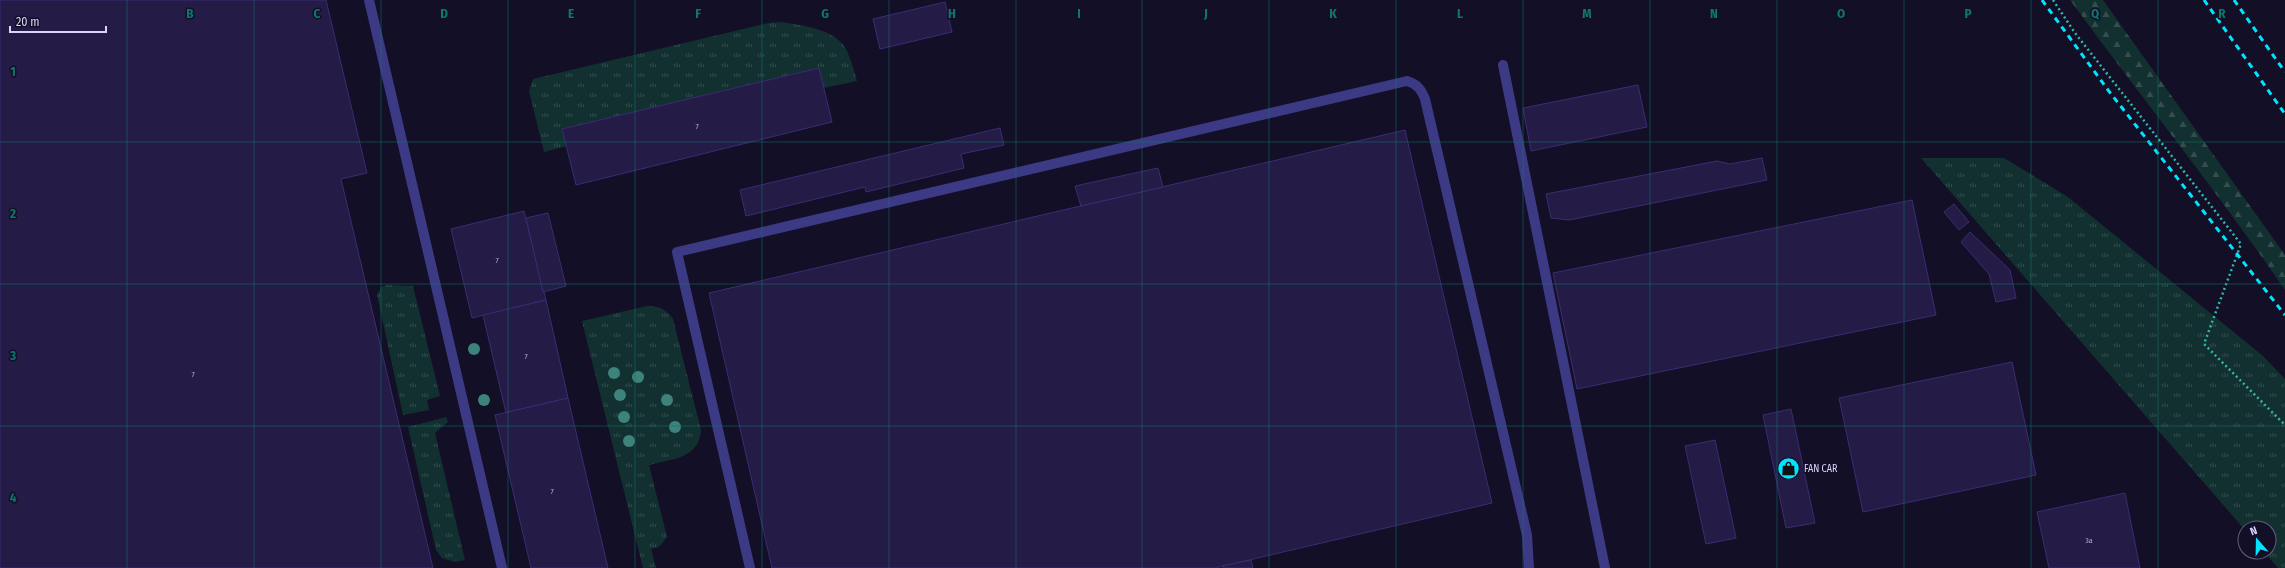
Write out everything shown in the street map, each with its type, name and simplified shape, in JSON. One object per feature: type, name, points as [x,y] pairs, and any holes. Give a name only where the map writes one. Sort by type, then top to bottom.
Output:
[{"type":"lane","points":[[369,0],[502,568]]},
{"type":"lane","points":[[1503,65],[1605,568]]},
{"type":"lane","points":[[750,568],[677,252],[1406,81],[1415,84],[1422,91],[1528,535],[1529,568]]},
{"type":"path","points":[[2053,0],[2080,39],[2241,244],[2204,344],[2285,425]]},
{"type":"green space","points":[[2070,0],[2103,0],[2285,255],[2285,290],[2206,180]]},
{"type":"green space","points":[[780,22],[818,29],[835,38],[847,51],[857,81],[823,88],[818,68],[563,129],[567,146],[544,152],[529,91],[533,79],[768,23]]},
{"type":"green space","points":[[1921,158],[2004,158],[2068,197],[2263,356],[2285,379],[2285,568],[2278,568],[2271,560],[2277,560],[2277,520],[2237,521]]},
{"type":"green space","points":[[386,285],[413,286],[440,396],[427,400],[429,410],[403,415],[377,295],[381,287]]},
{"type":"green space","points":[[647,306],[662,309],[673,319],[701,430],[699,440],[695,447],[689,452],[675,459],[649,465],[667,537],[659,547],[651,549],[656,568],[643,568],[582,321]]},
{"type":"green space","points":[[446,417],[448,422],[435,433],[465,560],[455,562],[442,558],[436,550],[408,427]]},
{"type":"building","points":[[0,0],[326,0],[367,173],[341,179],[433,568],[0,568]]},
{"type":"building","points":[[945,2],[952,32],[880,49],[873,19]]},
{"type":"building","points":[[819,68],[832,122],[576,185],[562,129]]},
{"type":"building","points":[[1638,85],[1647,127],[1531,151],[1523,108]]},
{"type":"building","points":[[1000,128],[1004,145],[961,154],[964,168],[866,192],[865,187],[746,216],[740,190]]},
{"type":"building","points":[[1405,130],[1492,503],[1215,568],[772,568],[709,293]]},
{"type":"building","points":[[1762,158],[1767,180],[1569,220],[1551,218],[1546,194],[1717,161],[1730,164]]},
{"type":"building","points":[[1158,168],[1163,187],[1081,206],[1075,186]]},
{"type":"building","points":[[1912,200],[1936,315],[1577,389],[1553,273]]},
{"type":"building","points":[[1954,204],[1969,222],[1959,230],[1944,212]]},
{"type":"building","points":[[524,211],[546,300],[472,318],[451,229]]},
{"type":"building","points":[[548,213],[566,286],[543,292],[526,218]]},
{"type":"building","points":[[1970,232],[2010,270],[2016,298],[1996,302],[1989,274],[1961,242]]},
{"type":"building","points":[[546,300],[568,398],[506,413],[483,315]]},
{"type":"building","points":[[2012,362],[2036,475],[1863,512],[1839,398]]},
{"type":"building","points":[[568,398],[608,568],[531,568],[495,415]]},
{"type":"building","name":"FAN CAR","points":[[1791,409],[1815,523],[1786,528],[1763,415]]},
{"type":"building","points":[[1715,440],[1736,538],[1706,544],[1685,446]]},
{"type":"building","points":[[2125,493],[2140,568],[2049,568],[2037,512]]},
{"type":"building","points":[[1251,560],[1253,568],[1223,568],[1222,566]]},
{"type":"railway","points":[[2042,0],[2108,90],[2285,315]]},
{"type":"railway","points":[[2204,0],[2285,114]]},
{"type":"railway","points":[[2234,0],[2285,72]]},
{"type":"place","name":"FAN CAR","points":[[1789,469]]}]
